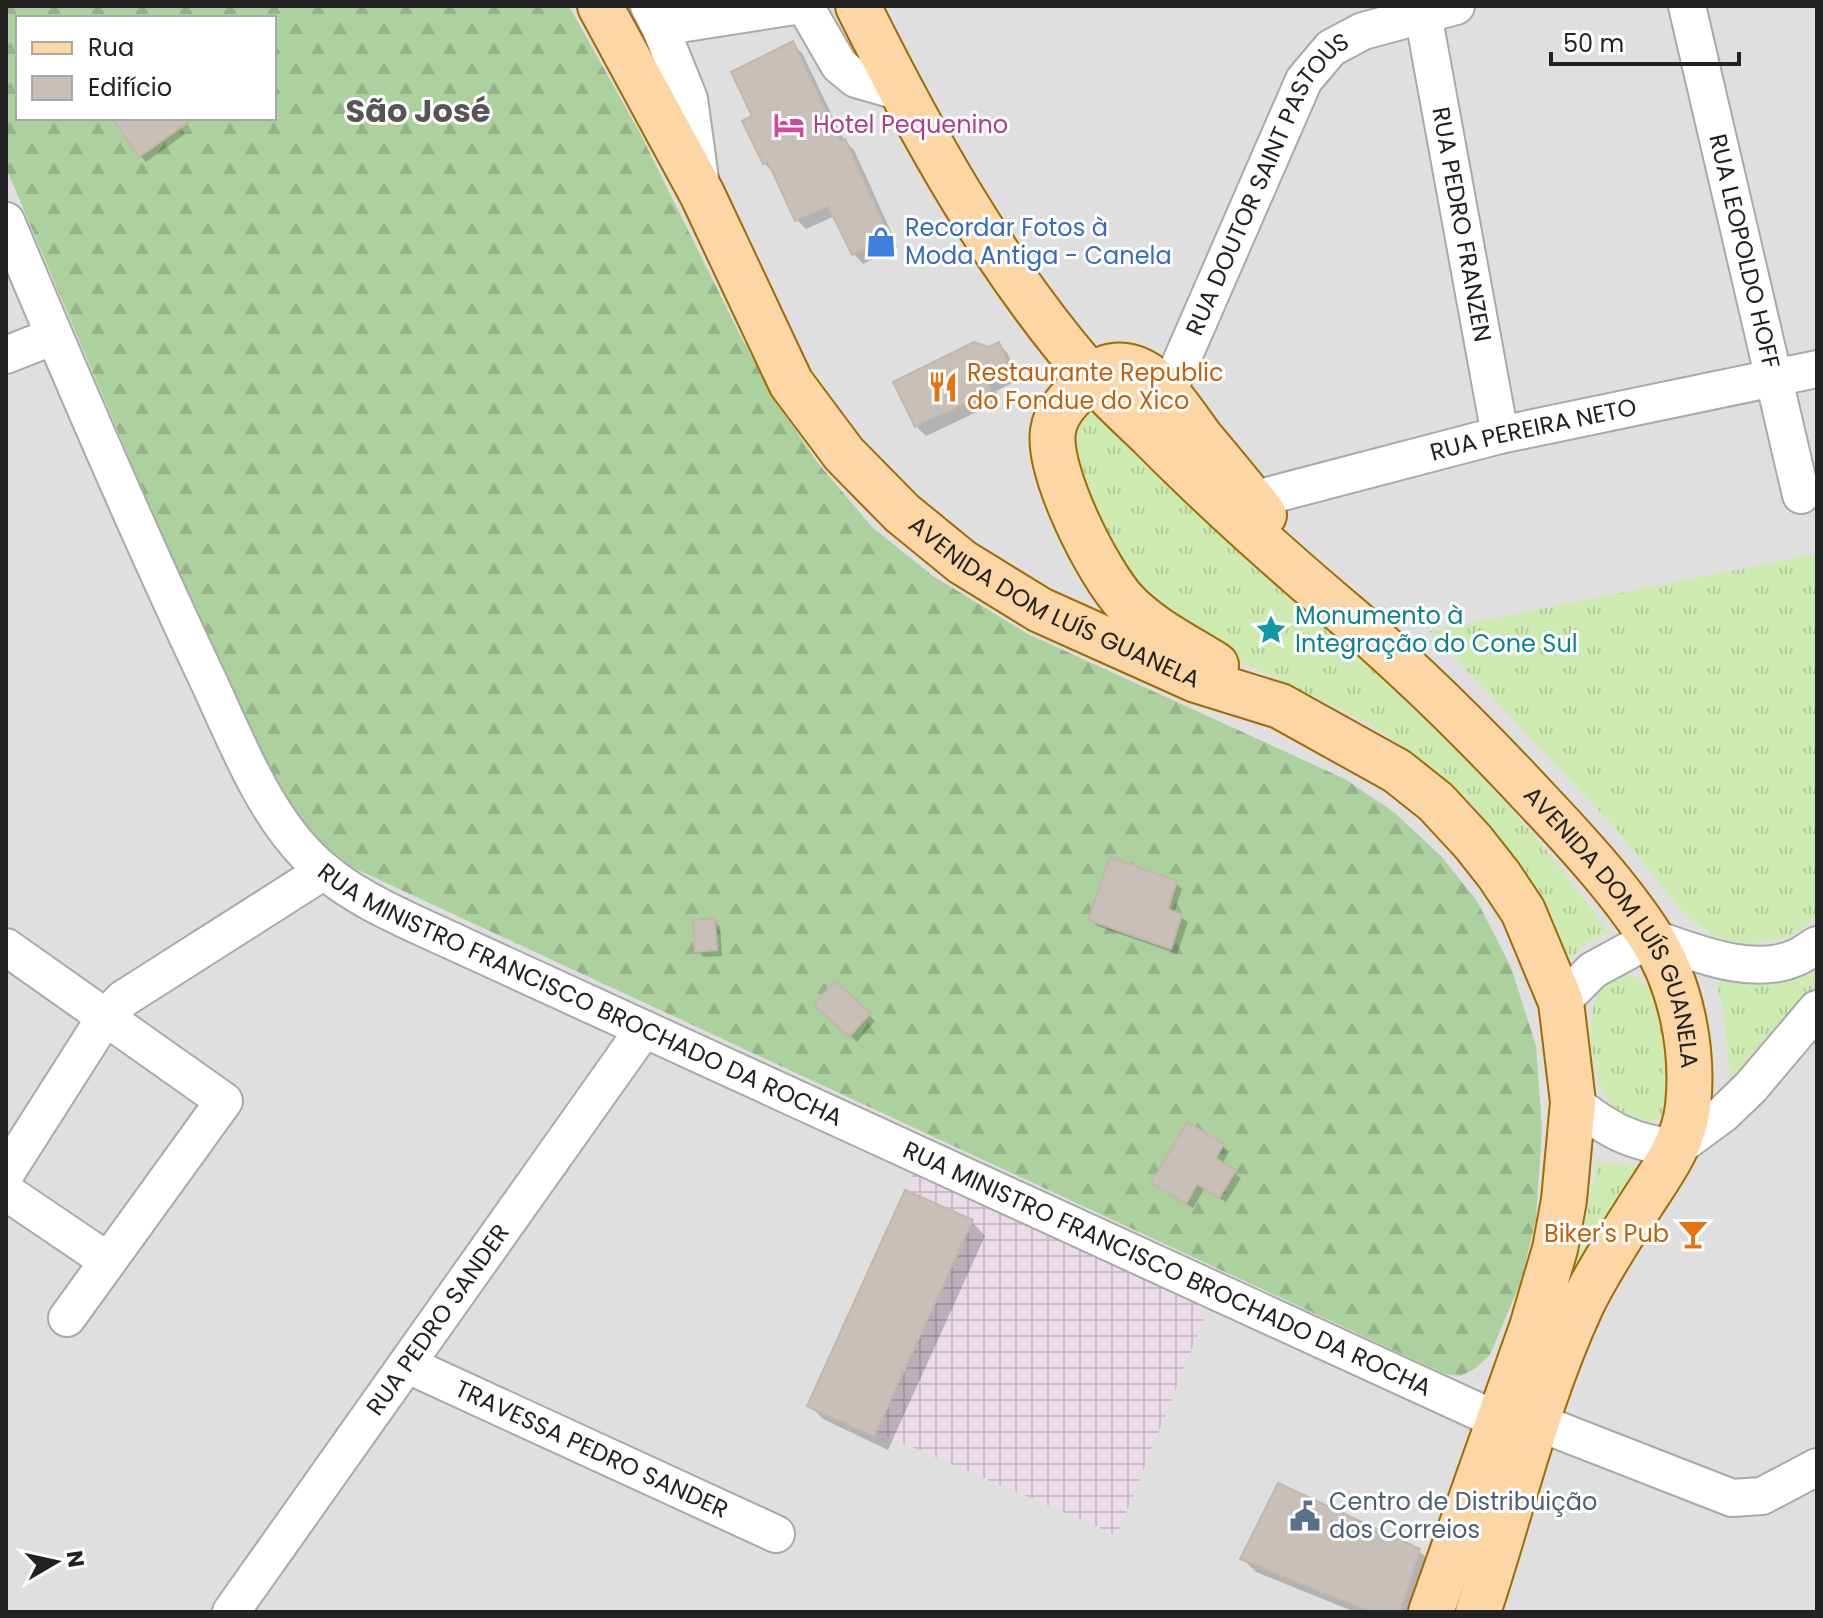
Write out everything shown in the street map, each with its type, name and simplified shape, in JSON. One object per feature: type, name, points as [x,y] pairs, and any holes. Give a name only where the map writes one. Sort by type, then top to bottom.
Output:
[{"type":"main road","name":"AVENIDA DOM LUÍS GUANELA","points":[[600,6],[702,194],[791,383],[844,454],[902,513],[962,562],[1040,610],[1196,680],[1280,706],[1397,771],[1436,802],[1499,875],[1523,911],[1561,1002],[1573,1102],[1564,1200],[1555,1249],[1532,1327],[1518,1422]]},
{"type":"main road","name":"AVENIDA DOM LUÍS GUANELA","points":[[858,6],[901,92],[973,216],[1053,331],[1091,377],[1213,499],[1332,602],[1475,733],[1563,828],[1652,938],[1670,976],[1686,1034],[1689,1067],[1688,1110],[1677,1148],[1584,1299],[1561,1352],[1518,1422]]},
{"type":"main road","points":[[1280,706],[1152,626],[1125,602],[1093,557],[1063,482],[1053,433],[1060,410],[1091,377],[1107,367],[1125,365],[1144,373],[1167,394],[1332,602]]},
{"type":"main road","points":[[1431,1612],[1518,1422]]},
{"type":"main road","points":[[1478,1612],[1518,1422]]},
{"type":"street","points":[[702,194],[689,99],[654,16],[795,6]]},
{"type":"street","points":[[805,6],[839,65],[856,79],[901,92]]},
{"type":"street","name":"RUA LEOPOLDO HOFF","points":[[1687,6],[1801,495]]},
{"type":"street","name":"RUA DOUTOR SAINT PASTOUS","points":[[1167,394],[1304,80],[1331,48],[1363,31],[1439,10]]},
{"type":"street","name":"RUA PEDRO FRANZEN","points":[[1439,10],[1500,435]]},
{"type":"street","name":"RUA MINISTRO FRANCISCO BROCHADO DA ROCHA","points":[[6,221],[173,606],[263,793],[288,834],[324,871],[347,888],[399,916],[644,1029],[1518,1422],[1732,1498],[1762,1496],[1817,1467]]},
{"type":"street","points":[[6,355],[54,336]]},
{"type":"street","name":"RUA PEREIRA NETO","points":[[1252,500],[1500,435],[1817,369]]},
{"type":"street","points":[[6,1173],[104,1019],[123,999],[324,871]]},
{"type":"street","points":[[1561,1002],[1593,970],[1652,938],[1700,954],[1741,963],[1767,964],[1794,959],[1817,945]]},
{"type":"street","points":[[6,947],[224,1101],[67,1318]]},
{"type":"street","points":[[1573,1102],[1608,1129],[1629,1139],[1677,1148],[1723,1114],[1751,1087],[1817,1009]]},
{"type":"street","name":"RUA PEDRO SANDER","points":[[231,1612],[644,1029]]},
{"type":"street","points":[[6,1192],[108,1261]]},
{"type":"street","name":"TRAVESSA PEDRO SANDER","points":[[408,1365],[776,1534]]},
{"type":"shaded area","points":[[6,6],[1817,6],[1817,1612],[6,1612]]},
{"type":"shaded area","points":[[913,1174],[1208,1308],[1117,1535],[811,1404]]},
{"type":"green space","points":[[6,6],[569,6],[641,135],[777,403],[817,462],[872,527],[933,576],[1028,634],[1345,779],[1395,813],[1441,856],[1477,901],[1511,967],[1536,1046],[1542,1128],[1536,1219],[1521,1281],[1490,1355],[1461,1376],[1445,1374],[328,856],[278,809],[6,168]]},
{"type":"green space","points":[[1087,398],[1467,755],[1609,932],[1587,942],[1569,961],[1549,914],[1524,870],[1474,806],[1444,778],[1376,727],[1195,639],[1129,576],[1091,514],[1070,442]]},
{"type":"green space","points":[[1817,554],[1817,915],[1790,937],[1738,945],[1711,935],[1685,914],[1617,830],[1430,631]]},
{"type":"green space","points":[[1817,964],[1817,987],[1731,1087],[1724,1014],[1716,982],[1754,984],[1776,981]]},
{"type":"green space","points":[[1620,973],[1636,977],[1649,988],[1659,1006],[1669,1050],[1669,1093],[1665,1108],[1659,1117],[1644,1124],[1628,1119],[1613,1107],[1602,1089],[1594,1060],[1591,1028],[1595,999],[1600,987]]},
{"type":"green space","points":[[1597,1161],[1650,1169],[1518,1403],[1586,1218]]},
{"type":"building","points":[[793,41],[840,141],[845,139],[890,237],[852,255],[828,206],[795,221],[768,162],[763,164],[742,121],[752,116],[731,72]]},
{"type":"building","points":[[113,120],[191,120],[139,157]]},
{"type":"building","name":"Restaurante Republic do Fondue do Xico","points":[[974,342],[989,347],[999,342],[1011,370],[987,381],[992,391],[915,427],[893,382]]},
{"type":"building","points":[[1110,857],[1177,881],[1168,909],[1182,914],[1171,949],[1088,920]]},
{"type":"building","points":[[715,918],[717,950],[695,952],[693,920]]},
{"type":"building","points":[[835,981],[871,1013],[849,1037],[814,1005]]},
{"type":"building","points":[[1187,1122],[1224,1144],[1216,1158],[1236,1170],[1219,1198],[1197,1184],[1186,1204],[1151,1183]]},
{"type":"building","points":[[905,1190],[973,1220],[874,1437],[807,1406]]},
{"type":"building","name":"Centro de Distribuição dos Correios","points":[[1278,1483],[1420,1549],[1400,1612],[1371,1612],[1240,1559]]},
{"type":"place","name":"Hotel Pequenino","points":[[789,125]]},
{"type":"place","name":"Recordar Fotos à Moda Antiga - Canela","points":[[881,242]]},
{"type":"place","name":"Restaurante Republic do Fondue do Xico","points":[[943,387]]},
{"type":"place","name":"Monumento à Integração do Cone Sul","points":[[1271,630]]},
{"type":"place","name":"Biker's Pub","points":[[1693,1234]]},
{"type":"place","name":"Centro de Distribuição dos Correios","points":[[1305,1516]]},
{"type":"district","name":"São José","points":[[418,111]]}]
